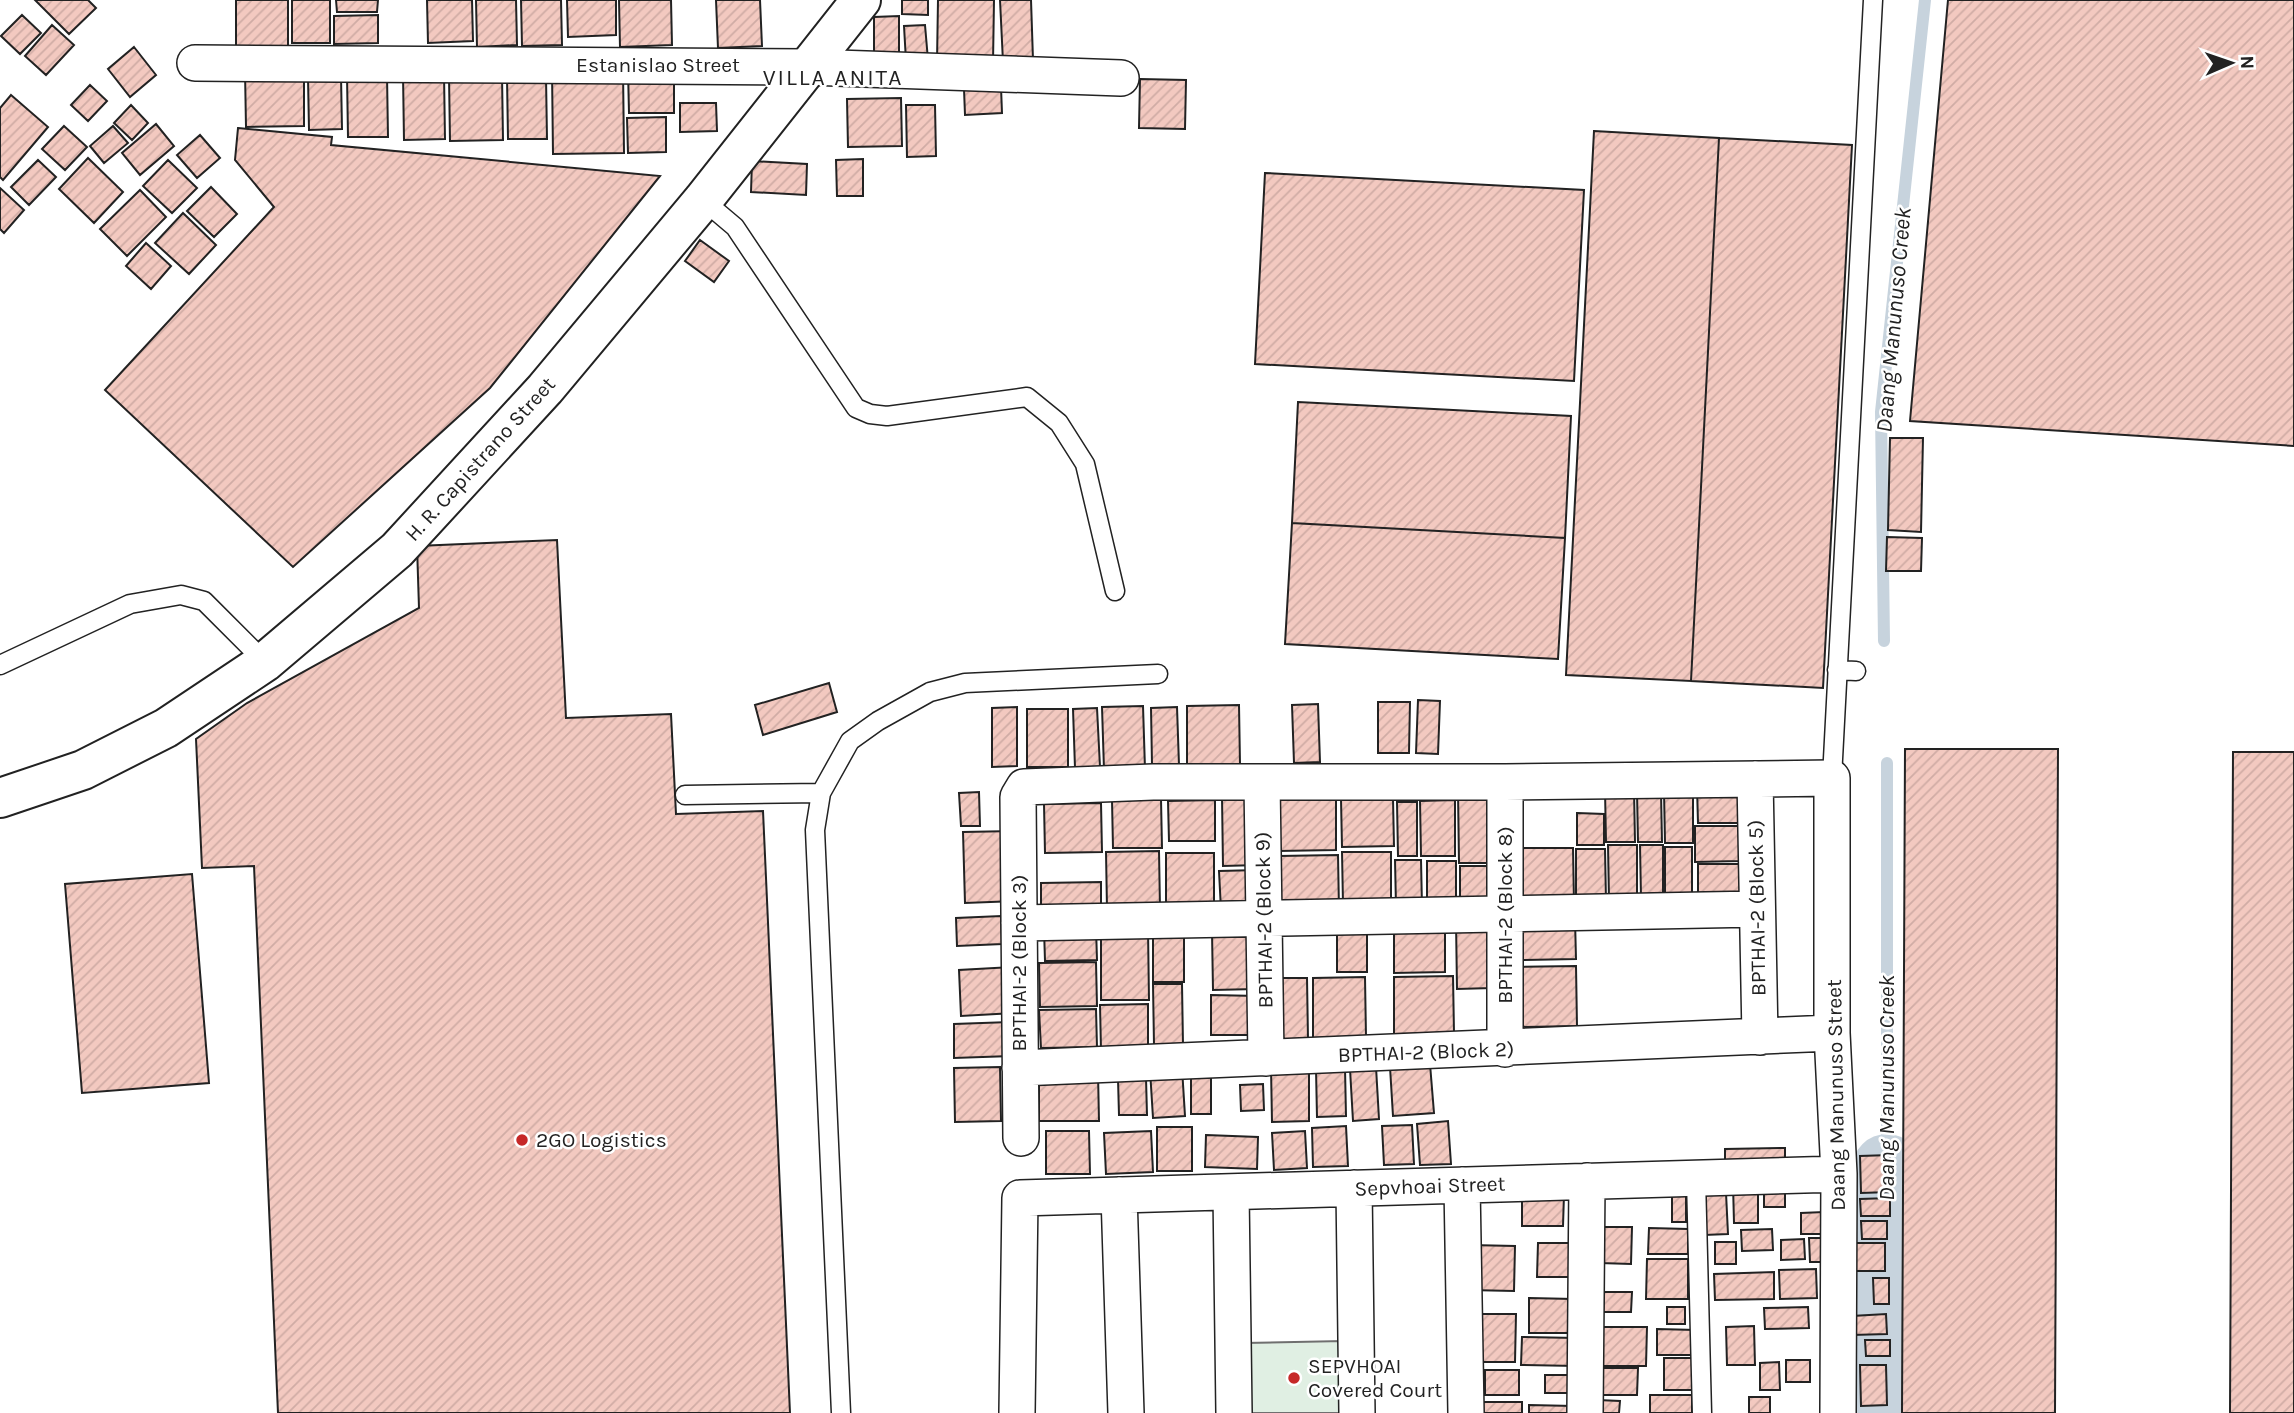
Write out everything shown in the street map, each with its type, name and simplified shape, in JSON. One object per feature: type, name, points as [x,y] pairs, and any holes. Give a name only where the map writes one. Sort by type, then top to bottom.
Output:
[{"type":"street","name":"H. R. Capistrano Street","points":[[0,798],[83,771],[155,734],[265,662],[397,550],[545,389],[703,200],[861,0]]},
{"type":"street","name":"Estanislao Street","points":[[195,63],[808,67],[1121,78]]},
{"type":"street","points":[[1262,782],[1832,778]]},
{"type":"street","name":"Daang Manunuso Street","points":[[1832,778],[1832,1033],[1839,1174],[1838,1413]]},
{"type":"street","name":"BPTHAI-2 (Block 5)","points":[[1755,779],[1760,1037]]},
{"type":"street","name":"BPTHAI-2 (Block 3)","points":[[1021,1138],[1018,797],[1022,789],[1033,786],[1262,782]]},
{"type":"street","name":"BPTHAI-2 (Block 9)","points":[[1262,782],[1266,1058]]},
{"type":"street","name":"BPTHAI-2 (Block 8)","points":[[1505,782],[1505,1049]]},
{"type":"street","points":[[1019,923],[1757,909]]},
{"type":"street","name":"BPTHAI-2 (Block 2)","points":[[1020,1068],[1832,1033]]},
{"type":"street","name":"Sepvhoai Street","points":[[1017,1413],[1020,1198],[1839,1174]]},
{"type":"street","points":[[1585,1413],[1587,1181]]},
{"type":"street","points":[[1462,1185],[1466,1413]]},
{"type":"street","points":[[1354,1188],[1357,1413]]},
{"type":"street","points":[[1231,1192],[1234,1413]]},
{"type":"street","points":[[1119,1195],[1126,1413]]},
{"type":"lane","points":[[1832,778],[1873,0]]},
{"type":"lane","points":[[703,200],[735,227],[856,408],[870,414],[887,416],[1027,397],[1059,423],[1085,464],[1115,592]]},
{"type":"lane","points":[[0,665],[130,604],[181,595],[204,601],[265,662]]},
{"type":"lane","points":[[1837,670],[1856,671]]},
{"type":"lane","points":[[841,1413],[815,830],[821,793],[850,741],[878,721],[930,692],[965,683],[1158,674]]},
{"type":"lane","points":[[685,795],[821,793]]},
{"type":"lane","points":[[1696,1179],[1702,1413]]},
{"type":"green space","name":"SEPVHOAI Covered Court","points":[[1343,1341],[1344,1413],[1246,1413],[1245,1343]]},
{"type":"building","points":[[35,0],[88,0],[96,8],[69,34]]},
{"type":"building","points":[[236,0],[288,0],[288,46],[236,46]]},
{"type":"building","points":[[292,0],[330,0],[330,43],[292,43]]},
{"type":"building","points":[[336,0],[378,0],[377,12],[337,12]]},
{"type":"building","points":[[427,0],[472,0],[473,41],[428,43]]},
{"type":"building","points":[[476,0],[516,0],[517,45],[477,47]]},
{"type":"building","points":[[521,0],[561,0],[562,45],[522,46]]},
{"type":"building","points":[[567,0],[616,0],[616,35],[568,37]]},
{"type":"building","points":[[619,0],[671,0],[672,45],[620,47]]},
{"type":"building","points":[[716,0],[760,0],[762,46],[718,48]]},
{"type":"building","points":[[902,0],[928,0],[928,15],[902,14]]},
{"type":"building","points":[[938,0],[994,0],[993,63],[937,62]]},
{"type":"building","points":[[1000,0],[1031,0],[1033,60],[1003,62]]},
{"type":"building","points":[[1948,0],[2294,0],[2294,446],[1910,421]]},
{"type":"building","points":[[22,15],[41,33],[20,54],[1,36]]},
{"type":"building","points":[[378,15],[378,43],[334,44],[334,16]]},
{"type":"building","points":[[899,16],[899,59],[874,58],[874,17]]},
{"type":"building","points":[[52,25],[74,45],[46,75],[25,56]]},
{"type":"building","points":[[925,25],[928,60],[906,61],[904,26]]},
{"type":"building","points":[[134,47],[156,75],[130,97],[108,69]]},
{"type":"building","points":[[623,69],[624,153],[553,154],[552,70]]},
{"type":"building","points":[[628,70],[674,70],[674,113],[629,113]]},
{"type":"building","points":[[245,71],[304,71],[304,126],[246,127]]},
{"type":"building","points":[[403,74],[444,74],[445,139],[404,140]]},
{"type":"building","points":[[347,75],[387,75],[388,137],[348,137]]},
{"type":"building","points":[[502,75],[503,140],[450,141],[449,76]]},
{"type":"building","points":[[341,76],[342,129],[309,130],[308,77]]},
{"type":"building","points":[[507,77],[546,77],[547,139],[508,139]]},
{"type":"building","points":[[1140,79],[1186,80],[1185,129],[1139,128]]},
{"type":"building","points":[[90,85],[107,101],[88,121],[71,105]]},
{"type":"building","points":[[1001,87],[1002,113],[965,115],[964,89]]},
{"type":"building","points":[[11,95],[48,127],[3,180],[0,177],[0,108]]},
{"type":"building","points":[[901,98],[902,146],[848,147],[847,99]]},
{"type":"building","points":[[680,103],[716,103],[717,131],[680,132]]},
{"type":"building","points":[[131,105],[148,123],[132,140],[114,123]]},
{"type":"building","points":[[906,105],[935,105],[936,156],[907,157]]},
{"type":"building","points":[[666,117],[666,152],[628,153],[627,118]]},
{"type":"building","points":[[156,124],[174,146],[140,175],[122,153]]},
{"type":"building","points":[[64,126],[87,147],[65,170],[42,149]]},
{"type":"building","points":[[113,126],[128,143],[104,163],[90,146]]},
{"type":"building","points":[[238,128],[332,137],[331,145],[660,176],[490,388],[293,567],[105,390],[274,207],[235,160]]},
{"type":"building","points":[[1594,131],[1719,138],[1691,681],[1566,675]]},
{"type":"building","points":[[200,135],[220,158],[197,178],[177,155]]},
{"type":"building","points":[[1719,138],[1852,145],[1823,688],[1691,681]]},
{"type":"building","points":[[88,158],[123,192],[94,223],[59,189]]},
{"type":"building","points":[[863,159],[863,196],[837,196],[836,160]]},
{"type":"building","points":[[38,160],[56,177],[29,205],[11,187]]},
{"type":"building","points":[[168,160],[197,188],[172,213],[143,186]]},
{"type":"building","points":[[752,161],[807,164],[806,195],[751,192]]},
{"type":"building","points":[[1265,173],[1584,190],[1574,381],[1255,364]]},
{"type":"building","points":[[211,187],[237,214],[214,237],[187,211]]},
{"type":"building","points":[[0,188],[24,210],[4,233],[0,229]]},
{"type":"building","points":[[140,190],[166,217],[127,256],[100,229]]},
{"type":"building","points":[[183,213],[216,245],[189,274],[155,243]]},
{"type":"building","points":[[700,240],[729,261],[714,282],[685,261]]},
{"type":"building","points":[[146,243],[171,266],[151,289],[126,266]]},
{"type":"building","points":[[1298,402],[1571,416],[1565,538],[1292,523]]},
{"type":"building","points":[[1890,438],[1923,438],[1921,532],[1888,530]]},
{"type":"building","points":[[1292,523],[1565,538],[1558,659],[1285,644]]},
{"type":"building","points":[[1887,537],[1922,538],[1921,571],[1886,571]]},
{"type":"building","name":"2GO Logistics","points":[[557,540],[566,718],[671,714],[676,814],[763,811],[790,1413],[278,1413],[254,866],[202,868],[196,739],[247,703],[419,608],[417,546]]},
{"type":"building","points":[[829,683],[837,712],[763,735],[755,705]]},
{"type":"building","points":[[1418,700],[1440,701],[1438,754],[1416,753]]},
{"type":"building","points":[[1378,702],[1410,702],[1409,753],[1378,753]]},
{"type":"building","points":[[1318,704],[1320,762],[1294,763],[1292,705]]},
{"type":"building","points":[[1239,705],[1240,764],[1187,764],[1187,706]]},
{"type":"building","points":[[1143,706],[1145,769],[1104,770],[1102,707]]},
{"type":"building","points":[[1017,707],[1017,766],[992,767],[992,708]]},
{"type":"building","points":[[1177,707],[1179,765],[1152,765],[1151,708]]},
{"type":"building","points":[[1097,708],[1100,767],[1075,768],[1073,709]]},
{"type":"building","points":[[1027,709],[1068,709],[1068,767],[1027,767]]},
{"type":"building","points":[[1905,749],[2058,749],[2055,1413],[1902,1413]]},
{"type":"building","points":[[2233,752],[2294,752],[2294,1413],[2230,1413]]},
{"type":"building","points":[[1743,786],[1744,823],[1698,823],[1697,787]]},
{"type":"building","points":[[1605,790],[1634,790],[1635,842],[1606,842]]},
{"type":"building","points":[[1458,791],[1501,791],[1502,863],[1459,863]]},
{"type":"building","points":[[1664,791],[1693,791],[1693,843],[1665,843]]},
{"type":"building","points":[[979,792],[980,826],[961,826],[959,793]]},
{"type":"building","points":[[1637,792],[1661,792],[1662,842],[1638,842]]},
{"type":"building","points":[[1258,796],[1259,865],[1223,866],[1222,797]]},
{"type":"building","points":[[1336,796],[1336,850],[1278,851],[1278,797]]},
{"type":"building","points":[[1161,799],[1162,848],[1113,848],[1112,800]]},
{"type":"building","points":[[1341,799],[1393,799],[1394,846],[1342,847]]},
{"type":"building","points":[[1215,800],[1215,841],[1169,841],[1168,801]]},
{"type":"building","points":[[1455,800],[1455,856],[1421,856],[1420,801]]},
{"type":"building","points":[[1397,802],[1417,802],[1417,856],[1398,856]]},
{"type":"building","points":[[1101,803],[1102,852],[1045,853],[1044,804]]},
{"type":"building","points":[[1577,813],[1604,814],[1604,845],[1577,845]]},
{"type":"building","points":[[1695,826],[1739,826],[1739,861],[1695,862]]},
{"type":"building","points":[[1014,831],[1016,901],[965,903],[963,832]]},
{"type":"building","points":[[1608,845],[1637,845],[1637,900],[1609,900]]},
{"type":"building","points":[[1640,845],[1663,845],[1663,898],[1641,898]]},
{"type":"building","points":[[1665,847],[1692,847],[1692,900],[1665,901]]},
{"type":"building","points":[[1512,848],[1573,848],[1574,903],[1513,904]]},
{"type":"building","points":[[1576,849],[1605,849],[1606,901],[1576,902]]},
{"type":"building","points":[[1159,851],[1160,908],[1107,909],[1106,852]]},
{"type":"building","points":[[1342,852],[1391,852],[1391,903],[1343,904]]},
{"type":"building","points":[[1166,853],[1214,853],[1214,906],[1166,907]]},
{"type":"building","points":[[1338,855],[1339,910],[1280,911],[1279,856]]},
{"type":"building","points":[[1395,860],[1421,860],[1422,906],[1396,906]]},
{"type":"building","points":[[1427,861],[1456,861],[1456,903],[1427,903]]},
{"type":"building","points":[[1698,864],[1741,864],[1741,902],[1698,902]]},
{"type":"building","points":[[1460,866],[1501,866],[1502,906],[1460,906]]},
{"type":"building","points":[[1258,870],[1259,910],[1221,910],[1219,871]]},
{"type":"building","points":[[192,874],[209,1083],[82,1093],[65,884]]},
{"type":"building","points":[[1101,882],[1101,910],[1041,911],[1041,883]]},
{"type":"building","points":[[1001,916],[1002,944],[957,946],[956,918]]},
{"type":"building","points":[[1575,919],[1576,959],[1519,960],[1519,920]]},
{"type":"building","points":[[1445,920],[1445,972],[1394,973],[1394,921]]},
{"type":"building","points":[[1491,920],[1492,988],[1457,989],[1456,921]]},
{"type":"building","points":[[1337,922],[1367,922],[1367,972],[1337,972]]},
{"type":"building","points":[[1096,928],[1097,960],[1045,961],[1044,929]]},
{"type":"building","points":[[1153,928],[1184,928],[1184,982],[1153,982]]},
{"type":"building","points":[[1101,929],[1148,929],[1149,1000],[1101,1000]]},
{"type":"building","points":[[1255,931],[1256,989],[1213,990],[1212,932]]},
{"type":"building","points":[[1096,962],[1097,1006],[1040,1007],[1039,963]]},
{"type":"building","points":[[1576,966],[1577,1026],[1517,1027],[1516,967]]},
{"type":"building","points":[[1012,967],[1014,1013],[961,1016],[959,970]]},
{"type":"building","points":[[1453,976],[1454,1033],[1394,1034],[1394,977]]},
{"type":"building","points":[[1365,977],[1366,1037],[1313,1038],[1313,978]]},
{"type":"building","points":[[1270,978],[1307,978],[1308,1039],[1271,1039]]},
{"type":"building","points":[[1153,984],[1182,984],[1183,1045],[1154,1045]]},
{"type":"building","points":[[1211,995],[1258,996],[1258,1035],[1211,1035]]},
{"type":"building","points":[[1148,1004],[1148,1049],[1101,1050],[1100,1005]]},
{"type":"building","points":[[1096,1009],[1097,1047],[1041,1048],[1039,1010]]},
{"type":"building","points":[[1010,1022],[1011,1056],[954,1058],[954,1024]]},
{"type":"building","points":[[1430,1064],[1434,1113],[1393,1116],[1390,1067]]},
{"type":"building","points":[[1000,1067],[1001,1121],[955,1122],[954,1068]]},
{"type":"building","points":[[1309,1067],[1309,1121],[1272,1122],[1271,1068]]},
{"type":"building","points":[[1376,1067],[1379,1119],[1353,1121],[1350,1069]]},
{"type":"building","points":[[1182,1068],[1185,1116],[1153,1118],[1150,1070]]},
{"type":"building","points":[[1345,1068],[1346,1116],[1317,1117],[1316,1069]]},
{"type":"building","points":[[1098,1073],[1099,1121],[1039,1121],[1039,1074]]},
{"type":"building","points":[[1211,1077],[1211,1114],[1191,1114],[1191,1078]]},
{"type":"building","points":[[1146,1078],[1147,1115],[1119,1115],[1118,1079]]},
{"type":"building","points":[[1263,1084],[1264,1110],[1241,1111],[1240,1085]]},
{"type":"building","points":[[1448,1121],[1451,1164],[1420,1165],[1417,1124]]},
{"type":"building","points":[[1412,1125],[1414,1164],[1384,1165],[1382,1126]]},
{"type":"building","points":[[1346,1126],[1348,1166],[1313,1167],[1312,1128]]},
{"type":"building","points":[[1157,1127],[1192,1127],[1192,1171],[1157,1171]]},
{"type":"building","points":[[1046,1131],[1089,1131],[1090,1174],[1046,1174]]},
{"type":"building","points":[[1151,1131],[1153,1172],[1106,1174],[1104,1133]]},
{"type":"building","points":[[1305,1131],[1307,1168],[1274,1170],[1272,1133]]},
{"type":"building","points":[[1206,1135],[1258,1137],[1257,1169],[1205,1167]]},
{"type":"building","points":[[1785,1148],[1785,1169],[1725,1171],[1725,1149]]},
{"type":"building","points":[[1890,1155],[1890,1192],[1861,1193],[1860,1156]]},
{"type":"building","points":[[1758,1183],[1758,1223],[1734,1223],[1733,1184]]},
{"type":"building","points":[[1785,1184],[1785,1207],[1764,1207],[1764,1185]]},
{"type":"building","points":[[1672,1190],[1686,1190],[1686,1222],[1672,1222]]},
{"type":"building","points":[[1522,1193],[1564,1194],[1563,1226],[1522,1226]]},
{"type":"building","points":[[1703,1193],[1726,1193],[1728,1234],[1704,1235]]},
{"type":"building","points":[[1890,1198],[1890,1216],[1861,1216],[1860,1199]]},
{"type":"building","points":[[1824,1212],[1824,1234],[1801,1234],[1801,1213]]},
{"type":"building","points":[[1861,1221],[1887,1221],[1887,1239],[1862,1239]]},
{"type":"building","points":[[1600,1227],[1632,1227],[1631,1264],[1600,1263]]},
{"type":"building","points":[[1649,1228],[1688,1229],[1688,1254],[1648,1254]]},
{"type":"building","points":[[1772,1229],[1773,1250],[1742,1251],[1741,1230]]},
{"type":"building","points":[[1809,1238],[1830,1238],[1831,1262],[1810,1262]]},
{"type":"building","points":[[1804,1239],[1805,1259],[1781,1260],[1781,1240]]},
{"type":"building","points":[[1715,1242],[1736,1242],[1736,1264],[1715,1264]]},
{"type":"building","points":[[1538,1243],[1573,1243],[1573,1277],[1537,1277]]},
{"type":"building","points":[[1853,1243],[1885,1243],[1885,1271],[1853,1271]]},
{"type":"building","points":[[1470,1245],[1515,1246],[1514,1291],[1469,1290]]},
{"type":"building","points":[[1647,1259],[1688,1259],[1688,1299],[1646,1299]]},
{"type":"building","points":[[1816,1269],[1817,1298],[1780,1299],[1779,1270]]},
{"type":"building","points":[[1774,1272],[1774,1299],[1715,1300],[1714,1274]]},
{"type":"building","points":[[1873,1278],[1889,1278],[1889,1304],[1874,1304]]},
{"type":"building","points":[[1604,1292],[1632,1292],[1631,1312],[1603,1312]]},
{"type":"building","points":[[1529,1298],[1573,1299],[1573,1333],[1529,1333]]},
{"type":"building","points":[[1667,1307],[1685,1307],[1685,1324],[1667,1324]]},
{"type":"building","points":[[1808,1307],[1809,1328],[1765,1329],[1764,1308]]},
{"type":"building","points":[[1482,1314],[1516,1314],[1515,1362],[1482,1362]]},
{"type":"building","points":[[1886,1314],[1887,1334],[1852,1335],[1852,1316]]},
{"type":"building","points":[[1754,1326],[1755,1365],[1727,1365],[1726,1327]]},
{"type":"building","points":[[1594,1327],[1647,1327],[1646,1366],[1593,1366]]},
{"type":"building","points":[[1657,1329],[1696,1330],[1696,1355],[1657,1355]]},
{"type":"building","points":[[1522,1337],[1577,1338],[1576,1366],[1521,1365]]},
{"type":"building","points":[[1865,1340],[1890,1340],[1890,1356],[1866,1356]]},
{"type":"building","points":[[1664,1358],[1695,1358],[1695,1390],[1664,1390]]},
{"type":"building","points":[[1786,1360],[1810,1360],[1810,1382],[1786,1382]]},
{"type":"building","points":[[1779,1362],[1780,1390],[1760,1390],[1760,1363]]},
{"type":"building","points":[[1860,1365],[1886,1365],[1887,1405],[1861,1406]]},
{"type":"building","points":[[1598,1368],[1638,1368],[1637,1395],[1598,1395]]},
{"type":"building","points":[[1485,1370],[1519,1370],[1519,1395],[1485,1395]]},
{"type":"building","points":[[1545,1375],[1575,1375],[1575,1393],[1545,1393]]},
{"type":"building","points":[[1650,1395],[1692,1395],[1692,1413],[1650,1413]]},
{"type":"building","points":[[1749,1397],[1770,1397],[1770,1413],[1749,1413]]},
{"type":"building","points":[[1598,1400],[1620,1401],[1619,1413],[1598,1413]]},
{"type":"building","points":[[1481,1402],[1522,1402],[1522,1413],[1481,1413]]},
{"type":"building","points":[[1529,1405],[1573,1406],[1573,1413],[1529,1413]]},
{"type":"waterway","name":"Daang Manunuso Creek","points":[[1884,641],[1881,412],[1925,0]]},
{"type":"waterway","name":"Daang Manunuso Creek","points":[[1887,763],[1887,1169]]},
{"type":"waterway","name":"Daang Manunuso Creek","points":[[1886,1413],[1887,1169]]},
{"type":"place","name":"2GO Logistics","points":[[522,1140]]},
{"type":"place","name":"SEPVHOAI Covered Court","points":[[1294,1378]]},
{"type":"district","name":"VILLA ANITA","points":[[833,77]]}]
